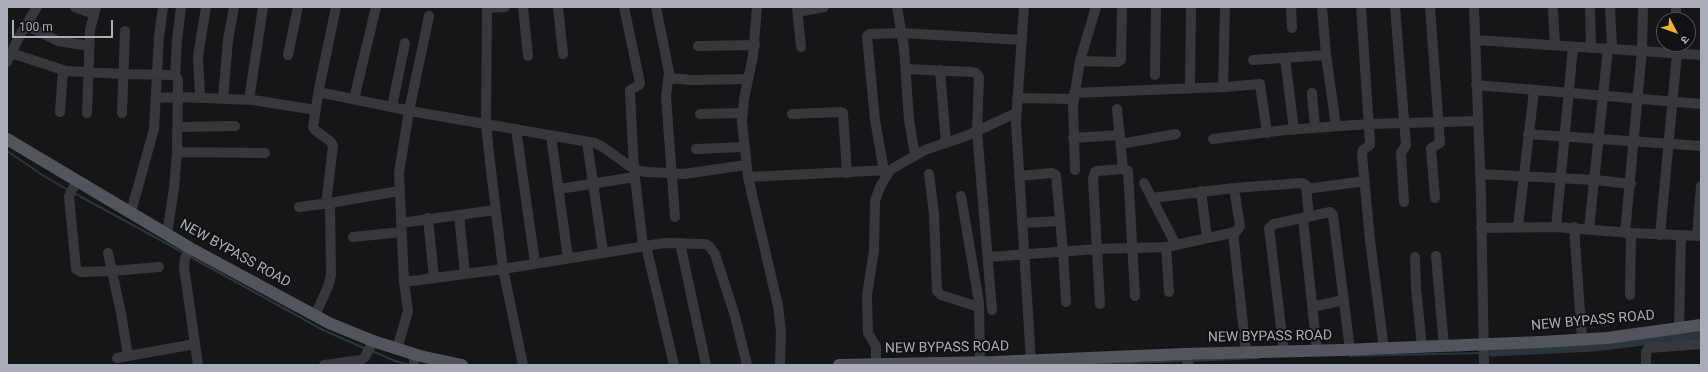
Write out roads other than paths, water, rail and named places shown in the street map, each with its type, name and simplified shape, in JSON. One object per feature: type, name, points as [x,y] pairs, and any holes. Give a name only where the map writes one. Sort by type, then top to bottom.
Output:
[{"type":"main road","name":"NEW BYPASS ROAD","points":[[7,139],[73,188],[131,212],[167,234],[187,253],[315,315],[373,341],[397,349],[414,361],[458,365]]},
{"type":"main road","name":"NEW BYPASS ROAD","points":[[839,365],[980,362],[1034,363],[1186,359],[1246,352],[1350,350],[1582,340],[1701,324]]},
{"type":"street","points":[[7,62],[37,7]]},
{"type":"street","points":[[75,7],[95,11],[90,30],[87,113]]},
{"type":"street","points":[[131,212],[152,140],[156,120],[156,74],[163,7]]},
{"type":"street","points":[[167,234],[178,152],[178,80],[176,75],[177,40],[181,7]]},
{"type":"street","points":[[200,97],[198,56],[206,7]]},
{"type":"street","points":[[223,98],[228,40],[234,7]]},
{"type":"street","points":[[249,100],[263,7]]},
{"type":"street","points":[[288,55],[298,7]]},
{"type":"street","points":[[315,315],[328,286],[331,275],[328,203],[333,146],[315,130],[314,124],[319,88],[336,7]]},
{"type":"street","points":[[354,99],[376,7]]},
{"type":"street","points":[[505,7],[487,8],[486,124],[503,268],[523,365]]},
{"type":"street","points":[[523,7],[528,56]]},
{"type":"street","points":[[558,7],[563,54]]},
{"type":"street","points":[[624,7],[640,83],[630,90],[630,93],[634,173],[644,246],[674,365]]},
{"type":"street","points":[[656,7],[669,72],[666,97],[675,217]]},
{"type":"street","points":[[757,7],[755,45],[742,113],[744,147],[748,177],[778,306],[781,332],[780,365]]},
{"type":"street","points":[[801,47],[798,10],[824,7]]},
{"type":"street","points":[[897,7],[902,33],[909,120],[915,155]]},
{"type":"street","points":[[1024,7],[1016,113],[1024,255],[1034,363]]},
{"type":"street","points":[[1075,170],[1073,138],[1074,96],[1080,61],[1096,7]]},
{"type":"street","points":[[1080,61],[1117,62],[1120,60],[1122,7]]},
{"type":"street","points":[[1155,75],[1156,7]]},
{"type":"street","points":[[1190,88],[1191,7]]},
{"type":"street","points":[[1225,7],[1223,84],[1225,87]]},
{"type":"street","points":[[1291,7],[1292,28]]},
{"type":"street","points":[[1322,7],[1326,55],[1336,126]]},
{"type":"street","points":[[1361,7],[1370,145],[1362,152],[1370,240],[1384,348]]},
{"type":"street","points":[[1395,7],[1406,147],[1400,156],[1404,202]]},
{"type":"street","points":[[1430,7],[1440,143],[1432,148],[1435,198]]},
{"type":"street","points":[[1474,7],[1480,174],[1484,365]]},
{"type":"street","points":[[1590,7],[1591,48]]},
{"type":"street","points":[[1589,229],[1595,180],[1602,96],[1610,48],[1610,7]]},
{"type":"street","points":[[1630,295],[1628,233],[1642,50],[1643,7]]},
{"type":"street","points":[[1553,11],[1555,45]]},
{"type":"street","points":[[397,349],[408,311],[404,282],[399,191],[400,166],[409,111],[429,16]]},
{"type":"street","points":[[26,25],[58,41],[90,46]]},
{"type":"street","points":[[122,113],[125,31]]},
{"type":"street","points":[[876,364],[876,346],[868,333],[867,295],[874,251],[876,201],[887,171],[875,120],[866,38],[870,34],[902,33],[1022,40]]},
{"type":"street","points":[[1475,40],[1591,48],[1656,50]]},
{"type":"street","points":[[392,107],[405,43]]},
{"type":"street","points":[[698,46],[755,45]]},
{"type":"street","points":[[1556,226],[1573,47]]},
{"type":"street","points":[[1660,235],[1675,52]]},
{"type":"street","points":[[1685,52],[1701,55]]},
{"type":"street","points":[[12,53],[63,70],[123,74],[176,75]]},
{"type":"street","points":[[1253,60],[1326,55]]},
{"type":"street","points":[[1285,58],[1294,130]]},
{"type":"street","points":[[906,69],[972,72],[978,75],[977,130],[992,310]]},
{"type":"street","points":[[60,112],[63,70]]},
{"type":"street","points":[[940,70],[946,143]]},
{"type":"street","points":[[668,78],[693,80],[748,79]]},
{"type":"street","points":[[1017,98],[1074,96],[1260,84],[1267,133]]},
{"type":"street","points":[[1476,85],[1568,94],[1638,98],[1701,104]]},
{"type":"street","points":[[319,88],[323,93],[409,111],[587,142],[603,147],[634,173]]},
{"type":"street","points":[[1518,226],[1534,90]]},
{"type":"street","points":[[1312,93],[1315,128]]},
{"type":"street","points":[[156,98],[223,98],[249,100],[316,110]]},
{"type":"street","points":[[1117,109],[1123,169]]},
{"type":"street","points":[[700,114],[742,113]]},
{"type":"street","points":[[792,114],[843,113],[847,173]]},
{"type":"street","points":[[748,177],[887,171],[925,150],[946,143],[1016,113]]},
{"type":"street","points":[[1213,140],[1336,126],[1478,120]]},
{"type":"street","points":[[178,127],[235,126]]},
{"type":"street","points":[[516,130],[535,263]]},
{"type":"street","points":[[1073,138],[1120,139],[1176,134]]},
{"type":"street","points":[[1528,134],[1701,146]]},
{"type":"street","points":[[551,136],[568,258]]},
{"type":"street","points":[[587,142],[603,252]]},
{"type":"street","points":[[696,149],[744,147]]},
{"type":"street","points":[[178,152],[265,153]]},
{"type":"street","points":[[559,189],[593,183],[634,173],[648,172],[672,174],[699,172],[746,165]]},
{"type":"street","points":[[1100,304],[1094,175],[1097,171],[1123,169],[1128,171],[1135,296]]},
{"type":"street","points":[[928,174],[934,214],[937,291],[941,295],[979,307]]},
{"type":"street","points":[[1019,176],[1054,174],[1056,178],[1066,302]]},
{"type":"street","points":[[1480,174],[1595,180],[1631,184]]},
{"type":"street","points":[[1306,189],[1365,181]]},
{"type":"street","points":[[1144,183],[1152,198],[1171,246],[1169,292]]},
{"type":"street","points":[[1152,198],[1234,188],[1302,183],[1306,185],[1306,218],[1312,306],[1317,351]]},
{"type":"street","points":[[1481,228],[1556,226],[1628,233],[1699,236],[1701,186]]},
{"type":"street","points":[[73,188],[76,269],[81,272],[159,267]]},
{"type":"street","points":[[988,258],[1098,249],[1132,249],[1171,246],[1233,232],[1239,230],[1240,226],[1234,188]]},
{"type":"street","points":[[299,207],[399,191]]},
{"type":"street","points":[[1200,192],[1207,238]]},
{"type":"street","points":[[961,196],[979,307],[980,362]]},
{"type":"street","points":[[353,237],[401,227],[428,218],[495,210]]},
{"type":"street","points":[[1284,352],[1269,228],[1274,224],[1330,212],[1333,215],[1350,350]]},
{"type":"street","points":[[459,215],[466,274]]},
{"type":"street","points":[[428,218],[434,278]]},
{"type":"street","points":[[1022,223],[1060,221]]},
{"type":"street","points":[[1574,228],[1582,340]]},
{"type":"street","points":[[1233,232],[1246,352]]},
{"type":"street","points":[[1679,328],[1681,236]]},
{"type":"street","points":[[680,243],[706,365]]},
{"type":"street","points":[[404,282],[466,274],[644,246],[680,243],[705,244],[709,246],[715,254],[735,316],[747,365]]},
{"type":"street","points":[[108,253],[121,313],[128,356]]},
{"type":"street","points":[[187,253],[184,267],[198,365]]},
{"type":"street","points":[[1436,256],[1444,346]]},
{"type":"street","points":[[1415,257],[1416,288],[1422,347]]},
{"type":"street","points":[[1312,306],[1344,300]]},
{"type":"street","points":[[324,365],[361,360],[365,357],[373,341]]},
{"type":"street","points":[[117,358],[195,344]]},
{"type":"street","points":[[1646,365],[1646,352],[1649,348],[1701,344]]},
{"type":"waterway","points":[[7,151],[68,190]]},
{"type":"waterway","points":[[74,193],[184,253]]},
{"type":"waterway","points":[[189,256],[323,330],[366,349]]},
{"type":"waterway","points":[[1492,353],[1594,348],[1701,335]]},
{"type":"waterway","points":[[372,351],[395,361],[410,365]]},
{"type":"waterway","points":[[1350,356],[1481,353]]},
{"type":"waterway","points":[[1190,361],[1259,358]]},
{"type":"waterway","points":[[1072,365],[1184,361]]}]
